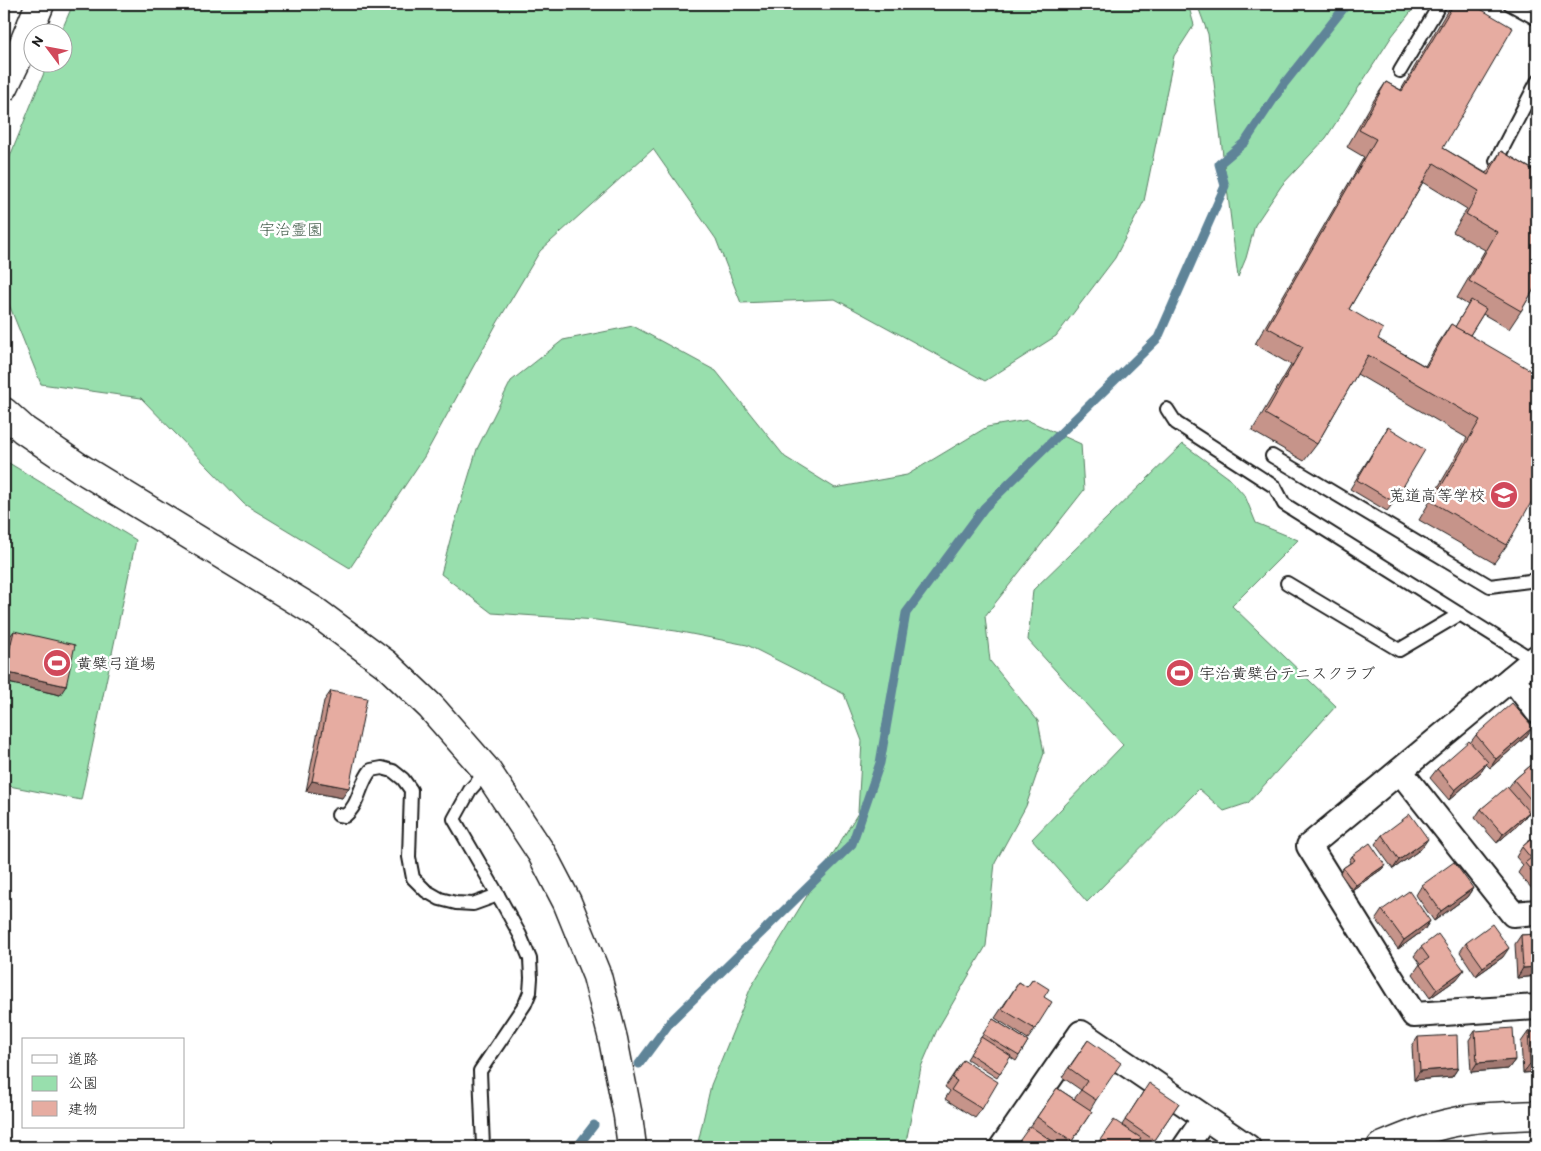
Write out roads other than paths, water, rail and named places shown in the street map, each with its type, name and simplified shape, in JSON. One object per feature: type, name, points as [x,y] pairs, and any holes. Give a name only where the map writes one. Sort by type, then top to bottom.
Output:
[{"type":"street","points":[[4,87],[40,4]]},
{"type":"street","points":[[4,412],[24,430],[80,468],[316,612],[370,652],[386,664],[431,707],[488,771],[542,854],[567,902],[597,976],[613,1039],[632,1147]]},
{"type":"street","points":[[1535,658],[1308,846],[1414,1015],[1537,1007]]},
{"type":"street","points":[[1512,678],[1537,711]]},
{"type":"street","points":[[1400,771],[1513,914],[1537,912]]},
{"type":"street","points":[[1002,1147],[1081,1033],[1248,1147]]},
{"type":"street","points":[[1381,1147],[1418,1132],[1456,1122],[1495,1117],[1537,1115]]},
{"type":"street","points":[[1185,1147],[1205,1118]]},
{"type":"lane","points":[[1400,71],[1440,4]]},
{"type":"lane","points":[[1510,4],[1537,19]]},
{"type":"lane","points":[[1496,161],[1537,82]]},
{"type":"lane","points":[[1167,409],[1176,424],[1275,487],[1284,504],[1460,614],[1535,658]]},
{"type":"lane","points":[[1272,456],[1490,586],[1537,580]]},
{"type":"lane","points":[[1287,583],[1400,650],[1460,614]]},
{"type":"lane","points":[[338,815],[345,816],[352,811],[366,776],[372,770],[382,768],[393,771],[403,779],[411,790],[409,857],[413,878],[426,891],[440,899],[456,903],[473,904],[498,896]]},
{"type":"lane","points":[[483,1147],[480,1071],[525,1004],[530,992],[531,978],[530,959],[520,935],[454,819],[470,790],[488,771]]},
{"type":"waterway","points":[[639,1064],[671,1021],[852,844],[880,763],[906,613],[984,508],[1158,338],[1225,186],[1219,164],[1245,142],[1283,85],[1347,4]]},
{"type":"waterway","points":[[577,1147],[594,1125]]},
{"type":"place","name":"莵道高等学校","points":[[1504,495]]},
{"type":"place","name":"黄檗弓道場","points":[[57,663]]},
{"type":"place","name":"宇治黄檗台テニスクラブ","points":[[1180,673]]},
{"type":"park label","name":"宇治霊園","points":[[291,229]]}]
